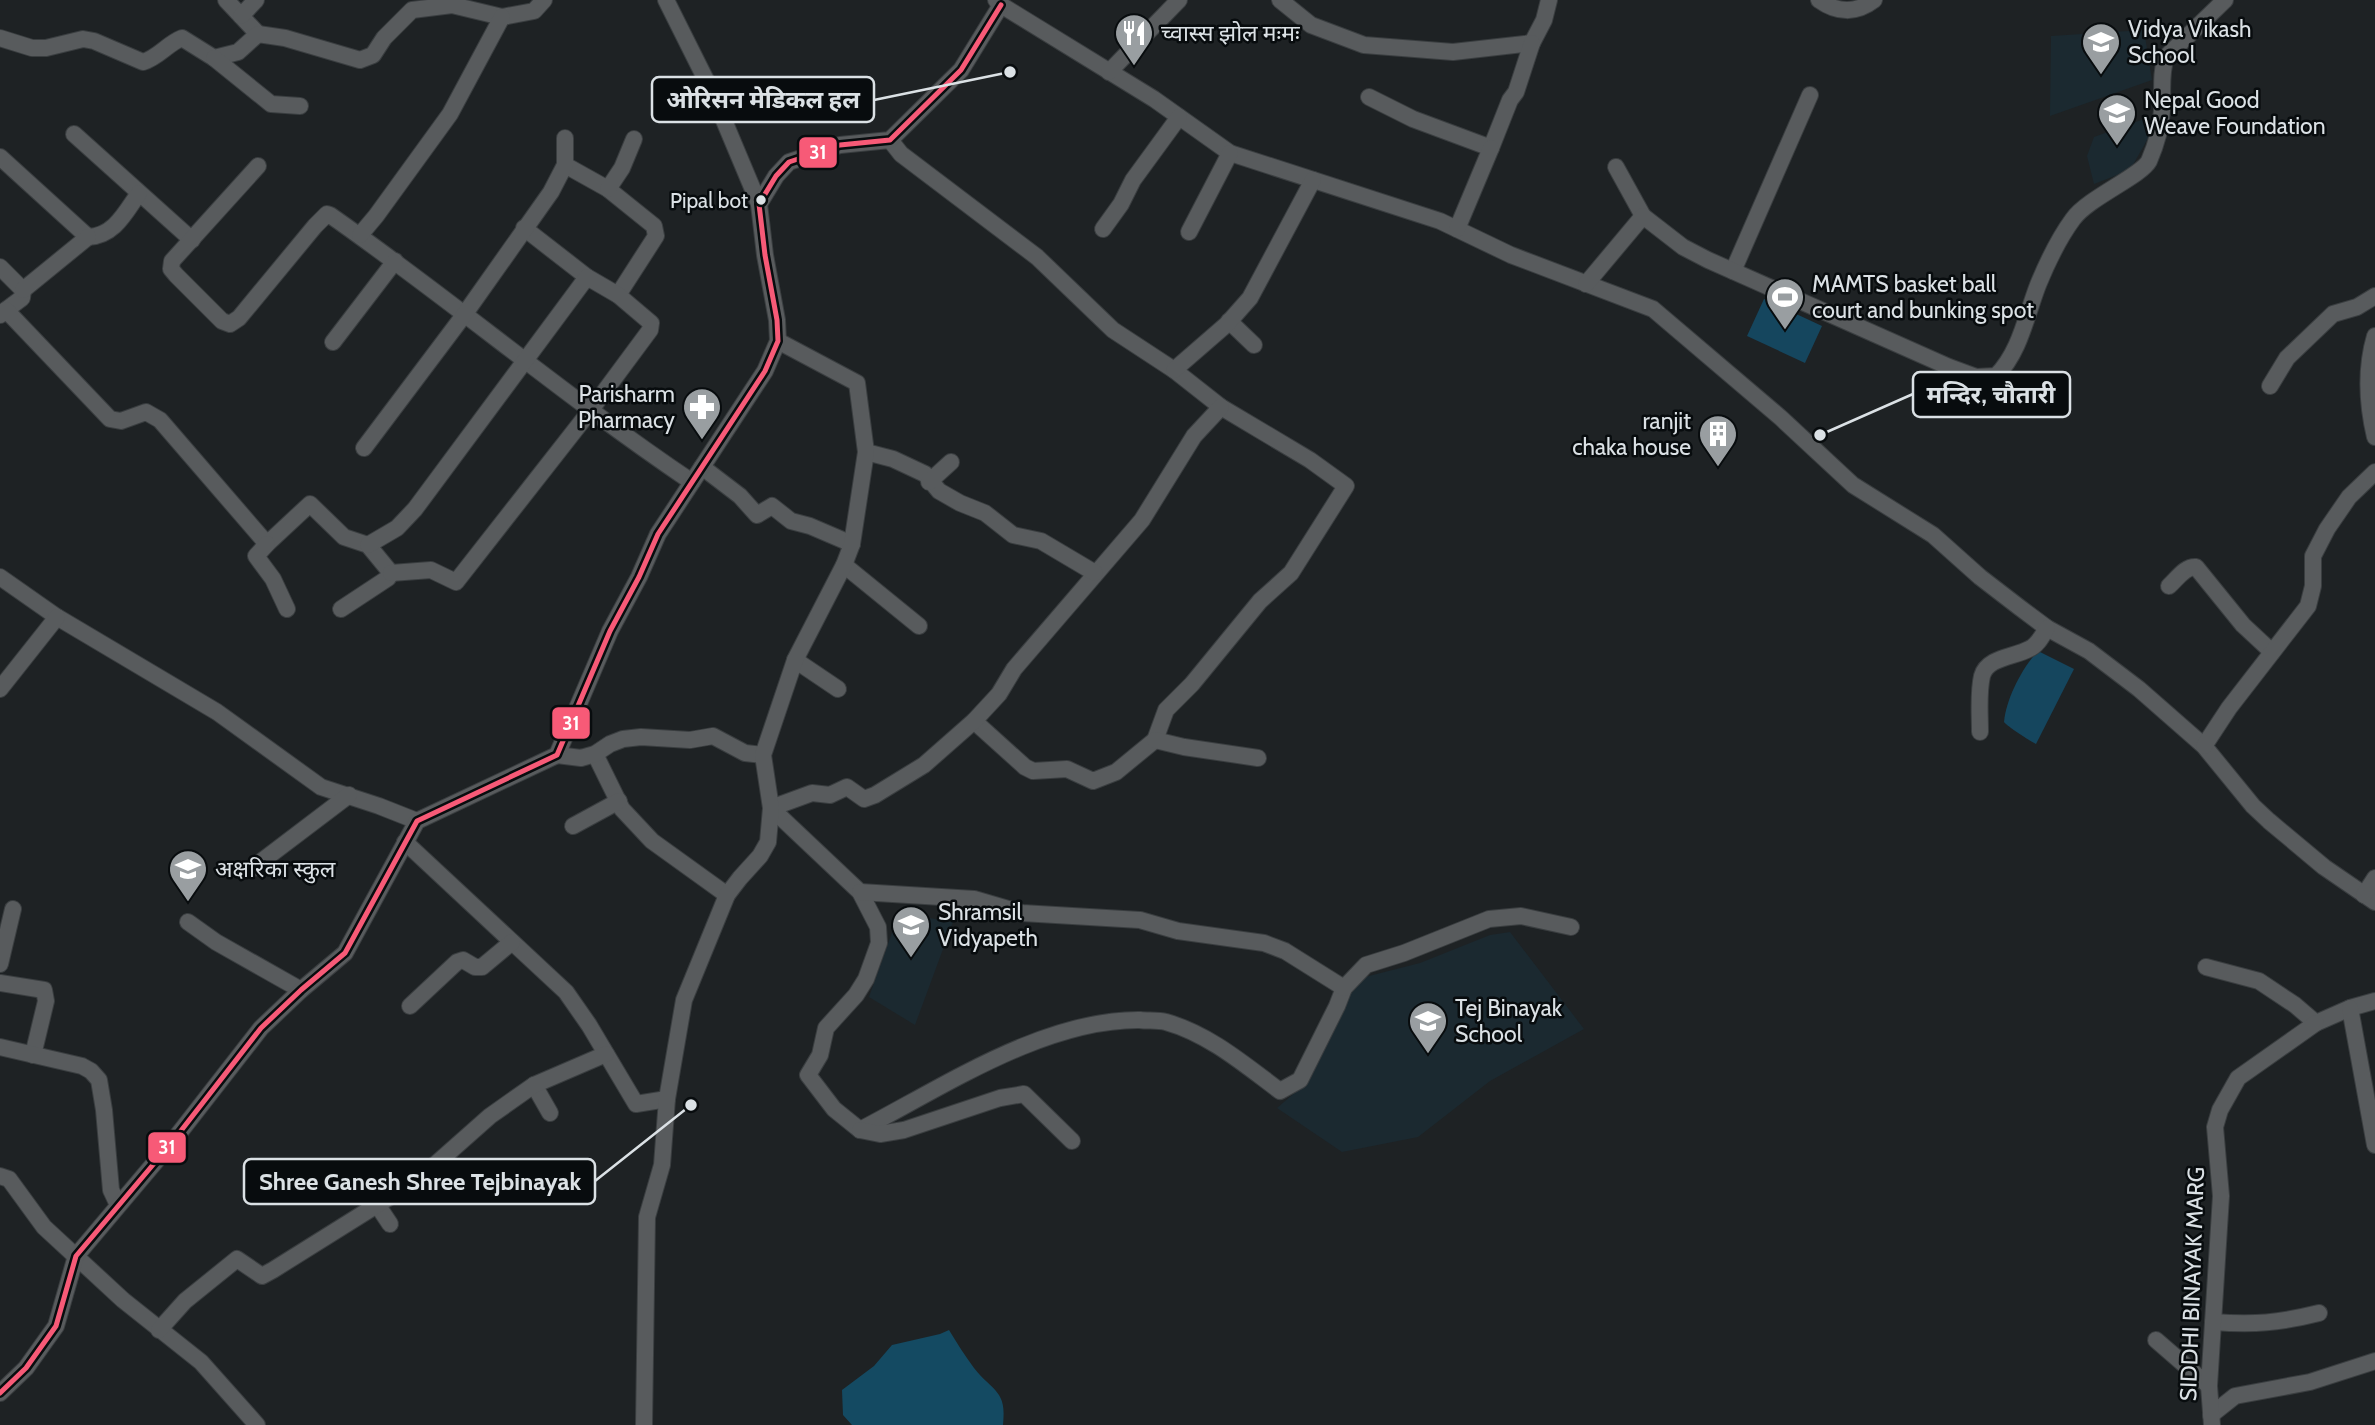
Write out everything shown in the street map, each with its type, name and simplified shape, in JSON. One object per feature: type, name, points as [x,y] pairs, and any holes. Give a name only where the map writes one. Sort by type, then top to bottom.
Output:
[{"type":"street","points":[[226,0],[258,34],[285,38],[360,60],[373,55],[384,38],[412,10],[452,5],[502,17],[534,11],[544,0]]},
{"type":"street","points":[[241,16],[256,0]]},
{"type":"street","points":[[557,755],[610,631],[639,578],[658,534],[765,371],[778,341],[759,204],[712,92],[666,0]]},
{"type":"street","points":[[1109,72],[1179,0]]},
{"type":"street","points":[[1280,0],[1311,25],[1364,45],[1453,52],[1532,43]]},
{"type":"street","points":[[1457,229],[1510,100],[1516,92],[1549,0]]},
{"type":"street","points":[[1819,0],[1848,12],[1860,9],[1874,0]]},
{"type":"street","points":[[1616,167],[1643,216],[1683,247],[1949,367],[1976,377],[1996,376],[2006,366],[2017,345],[2039,282],[2074,217],[2092,201],[2147,165],[2157,139],[2162,113],[2162,67],[2166,57],[2225,0]]},
{"type":"street","points":[[759,204],[776,176],[789,162],[840,145],[890,141],[961,70],[999,3],[1179,117],[1230,153],[1440,221],[1511,255],[1653,309],[1781,418],[1853,485],[1933,535],[1980,577],[2048,628],[2089,651],[2119,673],[2204,746],[2253,806],[2325,867],[2370,898],[2375,878]]},
{"type":"street","points":[[360,235],[450,114],[502,17]]},
{"type":"street","points":[[214,58],[238,52],[258,34]]},
{"type":"street","points":[[0,38],[32,48],[46,48],[83,39],[144,62],[154,59],[171,42],[182,38],[214,58],[271,104],[299,106]]},
{"type":"street","points":[[1733,271],[1810,95]]},
{"type":"street","points":[[1369,97],[1413,120],[1491,148]]},
{"type":"street","points":[[1103,229],[1121,204],[1133,180],[1179,117]]},
{"type":"street","points":[[75,134],[191,240]]},
{"type":"street","points":[[364,448],[464,315],[551,192],[565,165],[565,138]]},
{"type":"street","points":[[608,189],[622,168],[634,139]]},
{"type":"street","points":[[890,141],[901,154],[1037,257],[1113,330],[1174,370],[1221,407],[1310,460],[1346,486],[1291,573],[1260,601],[1192,684],[1166,710],[1155,740],[1116,772],[1093,781],[1067,769],[1033,771],[1012,756],[974,721]]},
{"type":"street","points":[[1189,232],[1230,153]]},
{"type":"street","points":[[0,157],[88,237]]},
{"type":"street","points":[[565,165],[608,189],[654,226],[656,236],[618,295]]},
{"type":"street","points":[[258,166],[172,261],[171,269],[222,321],[230,324],[239,318],[315,226],[327,214],[330,215],[395,261],[590,411],[692,482]]},
{"type":"street","points":[[1174,370],[1229,321],[1250,298],[1313,180]]},
{"type":"street","points":[[139,193],[113,228],[100,236],[88,237],[23,290],[22,298],[3,312],[110,419],[121,421],[146,412],[160,419],[267,544]]},
{"type":"street","points":[[1586,284],[1643,216]]},
{"type":"street","points":[[391,573],[431,570],[456,582],[650,330],[651,323],[618,295],[587,277],[524,228]]},
{"type":"street","points":[[333,342],[395,261]]},
{"type":"street","points":[[0,267],[23,290]]},
{"type":"street","points":[[368,545],[397,528],[415,509],[587,277]]},
{"type":"street","points":[[2270,386],[2287,358],[2333,314],[2357,307],[2375,296]]},
{"type":"street","points":[[1229,321],[1254,345]]},
{"type":"street","points":[[2375,336],[2369,363],[2372,379],[2367,398],[2375,437]]},
{"type":"street","points":[[641,1424],[647,1217],[662,1165],[667,1099],[684,1000],[727,895],[760,856],[768,842],[771,808],[763,755],[795,660],[852,544],[866,452],[857,383],[778,341]]},
{"type":"street","points":[[771,808],[812,793],[830,795],[847,787],[864,799],[875,795],[924,765],[974,721],[999,694],[1014,669],[1142,520],[1194,436],[1221,407]]},
{"type":"street","points":[[866,452],[893,459],[925,474],[939,491],[985,513],[1013,535],[1041,541],[1095,573]]},
{"type":"street","points":[[929,482],[951,461]]},
{"type":"street","points":[[702,467],[740,496],[757,514],[772,506],[791,521],[852,544]]},
{"type":"street","points":[[2204,746],[2228,708],[2308,606],[2314,586],[2313,556],[2327,529],[2349,497],[2375,472]]},
{"type":"street","points":[[287,609],[273,579],[257,556],[310,504],[344,537],[368,545],[391,573]]},
{"type":"street","points":[[844,565],[919,626]]},
{"type":"street","points":[[2169,586],[2184,571],[2196,567],[2236,617],[2272,652]]},
{"type":"street","points":[[341,610],[388,578],[391,573]]},
{"type":"street","points":[[0,577],[57,617],[217,712],[321,787],[417,821]]},
{"type":"street","points":[[0,689],[57,617]]},
{"type":"street","points":[[1980,732],[1981,684],[1986,668],[1993,662],[2030,649],[2048,628]]},
{"type":"street","points":[[795,660],[838,689]]},
{"type":"street","points":[[0,1393],[26,1368],[56,1326],[76,1256],[173,1141],[261,1028],[300,990],[345,953],[417,821],[557,755],[572,759],[595,754],[623,739],[640,737],[690,740],[713,736],[745,753],[763,755]]},
{"type":"street","points":[[1155,740],[1258,758]]},
{"type":"street","points":[[595,754],[622,809],[652,841],[727,895]]},
{"type":"street","points":[[250,870],[349,795]]},
{"type":"street","points":[[573,826],[618,801]]},
{"type":"street","points":[[771,808],[860,892],[878,928],[879,943],[861,987],[826,1028],[820,1055],[808,1075],[834,1109],[860,1130],[880,1134],[904,1130],[1000,1098],[1024,1094],[1072,1141]]},
{"type":"street","points":[[405,842],[566,992],[636,1104],[667,1099]]},
{"type":"street","points":[[860,892],[974,899],[1022,913],[1140,920],[1178,931],[1264,943],[1285,951],[1344,988]]},
{"type":"street","points":[[0,964],[13,909]]},
{"type":"street","points":[[860,1130],[923,1098],[979,1065],[1067,1031],[1112,1020],[1164,1021],[1189,1031],[1224,1050],[1280,1091],[1300,1080],[1344,988],[1366,965],[1489,919],[1521,916],[1571,927]]},
{"type":"street","points":[[188,922],[216,942],[300,990]]},
{"type":"street","points":[[410,1006],[457,962],[463,960],[475,967],[482,967],[512,942]]},
{"type":"street","points":[[2206,967],[2259,981],[2316,1023]]},
{"type":"street","points":[[0,983],[44,990],[46,1000],[33,1055]]},
{"type":"street","name":"SIDDHI BINAYAK MARG","points":[[2212,1420],[2209,1386],[2221,1196],[2215,1128],[2220,1110],[2238,1078],[2316,1023],[2350,1008],[2375,1001]]},
{"type":"street","points":[[2350,1008],[2375,1145]]},
{"type":"street","points":[[0,1047],[82,1066],[92,1071],[99,1080],[111,1190],[118,1205]]},
{"type":"street","points":[[159,1329],[185,1301],[237,1259],[262,1276],[420,1178],[490,1116],[534,1085],[606,1055]]},
{"type":"street","points":[[534,1085],[550,1113]]},
{"type":"street","points":[[0,1176],[9,1179],[44,1227],[123,1300],[201,1362],[257,1425]]},
{"type":"street","points":[[378,1206],[390,1224]]},
{"type":"street","points":[[2213,1322],[2278,1323],[2319,1313]]},
{"type":"street","points":[[2157,1340],[2209,1386]]},
{"type":"street","points":[[2212,1420],[2235,1396],[2310,1382],[2375,1361]]},
{"type":"shaded area","name":"Vidya Vikash School","points":[[2144,30],[2152,80],[2050,116],[2051,36]]},
{"type":"shaded area","name":"Nepal Good Weave Foundation","points":[[2144,119],[2151,133],[2130,170],[2094,184],[2087,156],[2094,137]]},
{"type":"shaded area","name":"MAMTS basket ball court and bunking spot","points":[[1764,299],[1822,326],[1805,363],[1747,336]]},
{"type":"shaded area","points":[[2038,651],[2074,669],[2036,744],[2004,722],[2016,684]]},
{"type":"shaded area","name":"Shramsil Vidyapeth","points":[[899,913],[953,922],[915,1025],[869,997]]},
{"type":"shaded area","name":"Tej Binayak School","points":[[1510,932],[1584,1029],[1490,1081],[1418,1137],[1342,1152],[1277,1108],[1305,1084],[1353,984],[1365,977],[1420,963],[1490,935]]},
{"type":"shaded area","points":[[949,1330],[974,1368],[1001,1398],[1003,1425],[852,1425],[843,1415],[842,1390],[874,1366],[892,1345]]},
{"type":"transit line","name":"31","points":[[0,1393],[26,1368],[56,1326],[76,1256],[173,1141],[261,1028],[345,953],[417,821],[557,755],[610,631],[658,534],[765,371],[778,341],[759,204],[776,176],[789,162],[840,145],[890,140],[961,70],[1001,5]]},
{"type":"place","name":"च्वास्स झोल मःमः","points":[[1134,67]]},
{"type":"place","name":"ओरिसन मेडिकल हल","points":[[1010,72]]},
{"type":"place","name":"Vidya Vikash School","points":[[2101,76]]},
{"type":"place","name":"Nepal Good Weave Foundation","points":[[2117,147]]},
{"type":"place","name":"Pipal bot","points":[[761,200]]},
{"type":"place","name":"MAMTS basket ball court and bunking spot","points":[[1785,331]]},
{"type":"place","name":"मन्दिर, चौतारी","points":[[1820,435]]},
{"type":"place","name":"Parisharm Pharmacy","points":[[702,441]]},
{"type":"place","name":"ranjit chaka house","points":[[1718,468]]},
{"type":"place","name":"अक्षरिका स्कुल","points":[[188,903]]},
{"type":"place","name":"Shramsil Vidyapeth","points":[[911,959]]},
{"type":"place","name":"Tej Binayak School","points":[[1428,1055]]},
{"type":"place","name":"Shree Ganesh Shree Tejbinayak","points":[[691,1105]]}]
